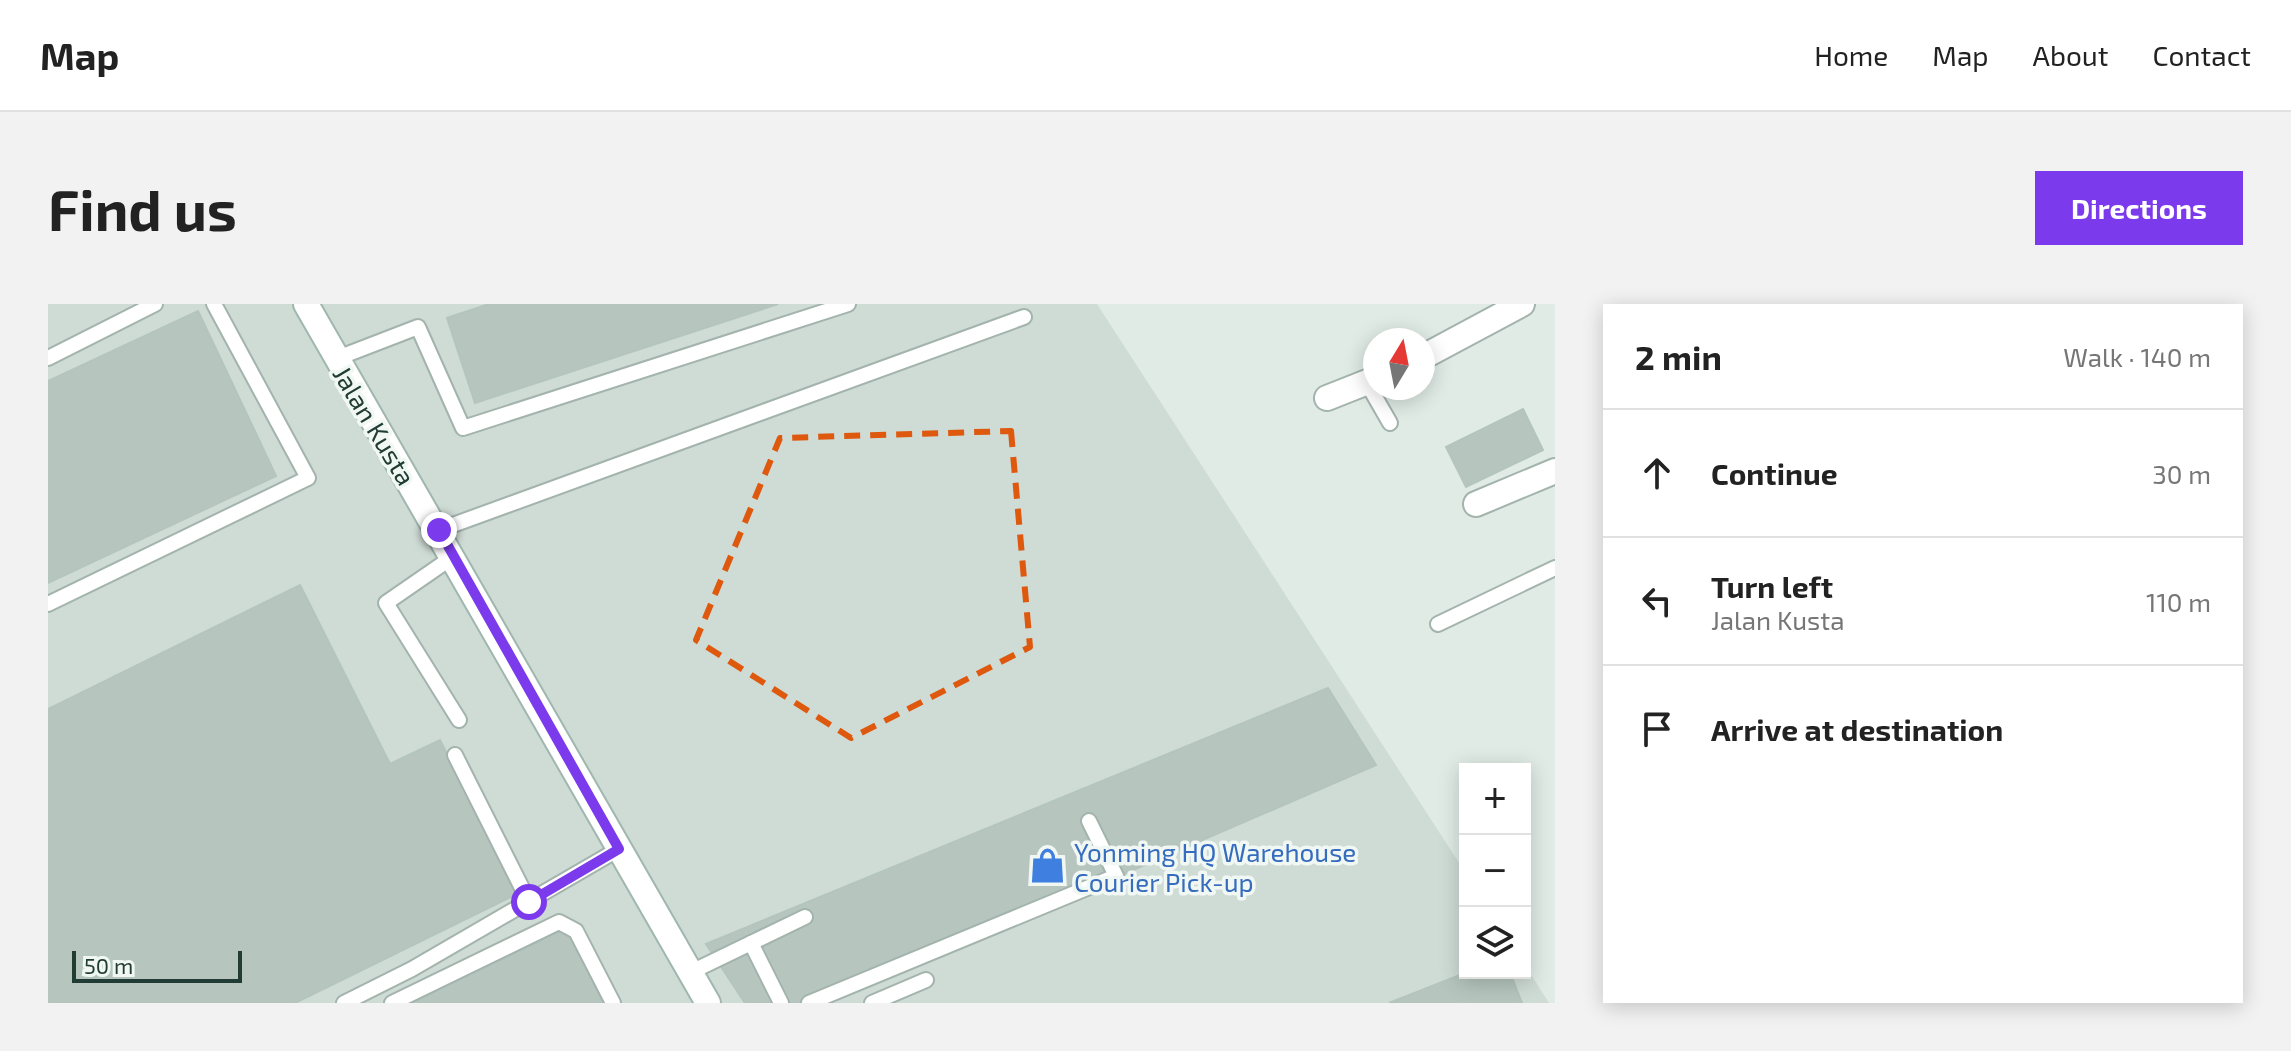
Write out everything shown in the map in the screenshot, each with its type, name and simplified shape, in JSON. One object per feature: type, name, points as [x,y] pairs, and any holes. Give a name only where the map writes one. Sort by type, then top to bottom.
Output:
[{"type":"street","name":"Jalan Kusta","points":[[306,304],[335,359],[454,556],[708,1003]]},
{"type":"street","points":[[1435,351],[1522,304]]},
{"type":"street","points":[[1327,398],[1363,384]]},
{"type":"street","points":[[1476,504],[1555,471]]},
{"type":"lane","points":[[48,358],[155,304]]},
{"type":"lane","points":[[48,604],[308,478],[214,304]]},
{"type":"lane","points":[[335,359],[418,327],[463,428],[848,304]]},
{"type":"lane","points":[[439,530],[1024,317]]},
{"type":"lane","points":[[1380,400],[1390,423]]},
{"type":"lane","points":[[454,556],[386,603],[459,720]]},
{"type":"lane","points":[[1438,624],[1555,568]]},
{"type":"lane","points":[[455,755],[529,902]]},
{"type":"lane","points":[[809,1003],[1116,876],[1089,821]]},
{"type":"lane","points":[[344,1003],[412,969],[619,849]]},
{"type":"lane","points":[[689,973],[805,917]]},
{"type":"lane","points":[[392,1003],[559,922],[576,931],[613,1003]]},
{"type":"lane","points":[[751,943],[781,1003]]},
{"type":"lane","points":[[872,1003],[926,980]]},
{"type":"highlighted area","points":[[1011,431],[1030,647],[851,738],[696,640],[780,438]]},
{"type":"shaded area","points":[[48,304],[1097,304],[1459,863],[1459,979],[1531,979],[1531,974],[1549,1003],[48,1003]]},
{"type":"building","points":[[489,304],[778,304],[475,403],[447,318]]},
{"type":"building","points":[[198,311],[276,476],[48,583],[48,381]]},
{"type":"building","points":[[1523,409],[1543,450],[1466,487],[1446,447]]},
{"type":"building","points":[[300,585],[390,764],[440,740],[517,894],[295,1003],[48,1003],[48,709]]},
{"type":"building","points":[[1328,688],[1376,765],[826,1003],[745,1003],[706,944]]},
{"type":"building","points":[[567,928],[604,1003],[412,1003]]},
{"type":"building","points":[[1459,975],[1459,979],[1512,979],[1522,1003],[1389,1003]]},
{"type":"place","name":"Yonming HQ Warehouse Courier Pick-up","points":[[1048,866]]},
{"type":"route","points":[[439,530],[619,849],[529,902]]}]
